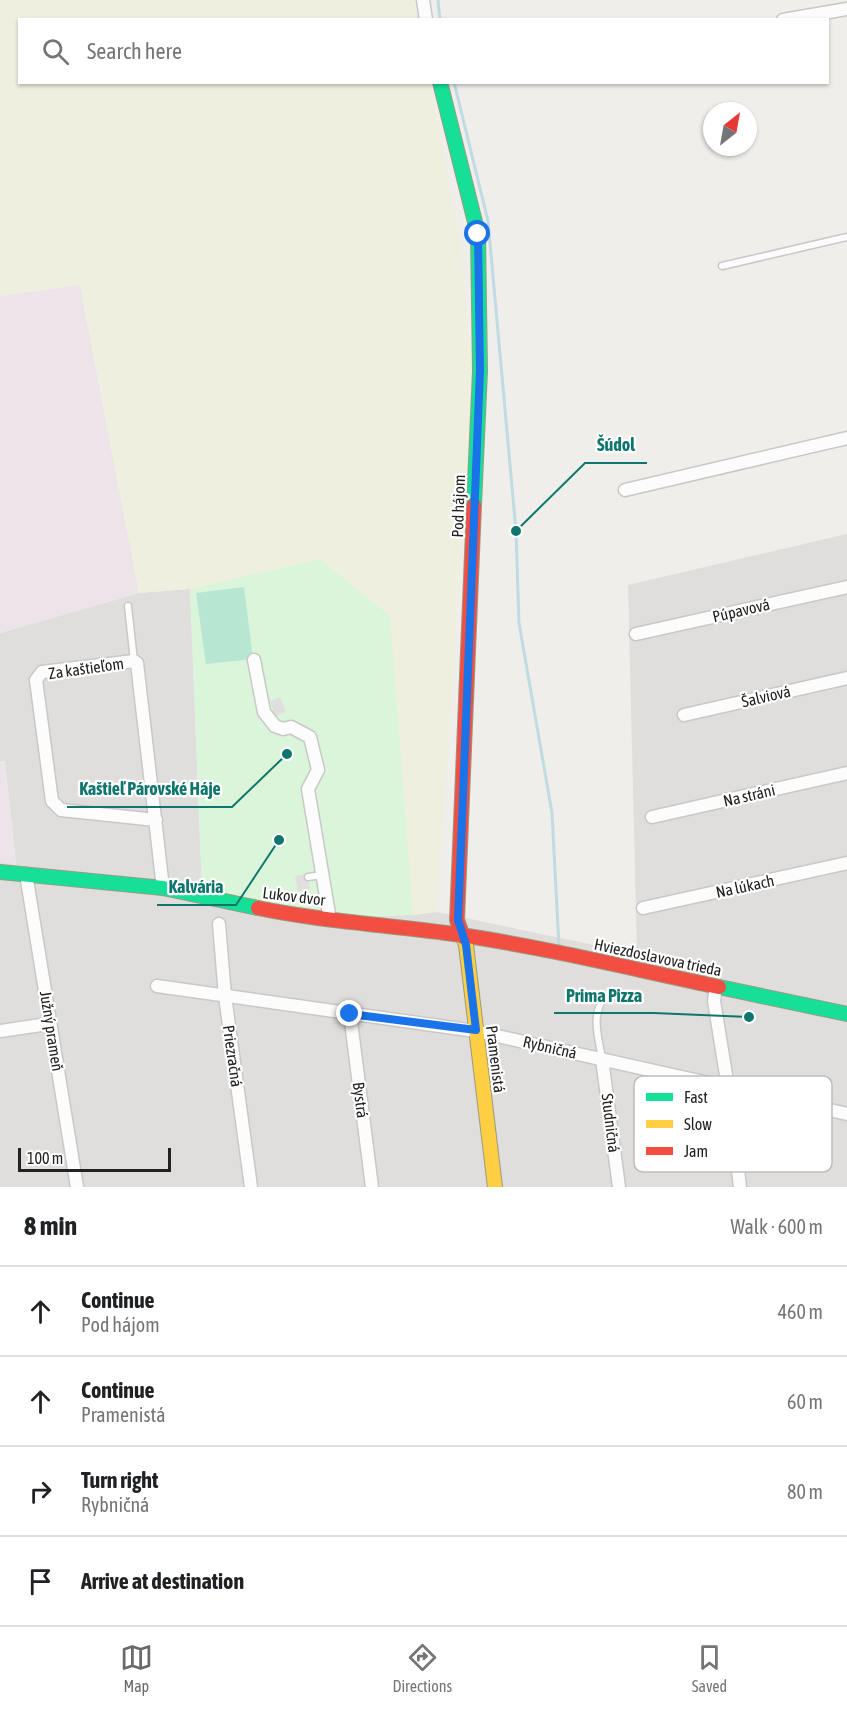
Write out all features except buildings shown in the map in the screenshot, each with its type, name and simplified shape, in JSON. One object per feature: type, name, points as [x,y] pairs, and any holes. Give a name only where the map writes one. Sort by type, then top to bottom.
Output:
[{"type":"street","points":[[423,0],[426,18]]},
{"type":"street","points":[[795,18],[847,9]]},
{"type":"street","name":"Pod hájom","points":[[440,84],[478,234],[480,370],[458,920],[461,935]]},
{"type":"street","points":[[625,490],[847,438]]},
{"type":"street","name":"Púpavová","points":[[636,634],[847,586]]},
{"type":"street","name":"Lukov dvor","points":[[0,872],[163,888],[262,909],[330,920],[308,789],[318,770],[310,737],[291,727],[283,729],[275,726],[264,712],[255,660]]},
{"type":"street","name":"Za kaštieľom","points":[[156,820],[61,810],[52,801],[36,680],[42,672],[134,661],[137,663],[156,820],[163,888]]},
{"type":"street","name":"Šalviová","points":[[684,715],[847,678]]},
{"type":"street","name":"Na stráni","points":[[652,817],[847,773]]},
{"type":"street","name":"Na lúkach","points":[[643,908],[847,863]]},
{"type":"street","name":"Južný prameň","points":[[26,874],[77,1187]]},
{"type":"street","name":"Hviezdoslavova trieda","points":[[330,920],[461,935],[847,1014]]},
{"type":"street","name":"Priezračná","points":[[219,924],[225,996],[251,1187]]},
{"type":"street","name":"Pramenistá","points":[[461,935],[466,945],[495,1187]]},
{"type":"street","name":"Rybničná","points":[[157,986],[476,1030],[678,1076]]},
{"type":"street","points":[[716,986],[714,1001],[726,1076]]},
{"type":"street","name":"Bystrá","points":[[350,1014],[372,1187]]},
{"type":"street","points":[[0,1030],[41,1024]]},
{"type":"street","name":"Studničná","points":[[602,1059],[619,1187]]},
{"type":"street","name":"Rybničná","points":[[832,1111],[847,1114]]},
{"type":"street","points":[[738,1172],[740,1187]]},
{"type":"lane","points":[[722,266],[847,237]]},
{"type":"lane","points":[[128,606],[134,661]]},
{"type":"lane","points":[[308,877],[322,875]]},
{"type":"lane","points":[[602,1059],[596,1025],[600,1002],[605,997],[616,996],[627,999]]},
{"type":"shaded area","points":[[80,285],[139,593],[0,633],[0,296]]},
{"type":"shaded area","points":[[847,534],[847,1187],[0,1187],[0,862],[16,864],[5,761],[0,761],[0,633],[139,593],[190,589],[202,891],[361,917],[437,912],[637,954],[628,585]]},
{"type":"shaded area","points":[[280,697],[286,712],[275,716],[270,701]]},
{"type":"shaded area","points":[[0,761],[5,761],[16,865],[0,862]]},
{"type":"shaded area","points":[[197,861],[199,877],[178,880],[176,864]]},
{"type":"shaded area","points":[[307,874],[310,889],[298,891],[295,876]]},
{"type":"green space","points":[[0,0],[416,0],[419,18],[18,18],[18,84],[431,84],[461,247],[473,374],[437,912],[413,915],[390,616],[320,559],[190,589],[139,593],[80,285],[0,296]]},
{"type":"green space","points":[[320,559],[390,616],[413,915],[361,917],[202,891],[190,589]]},
{"type":"green space","points":[[244,587],[253,659],[206,664],[196,593]]},
{"type":"waterway","points":[[438,0],[440,18]]},
{"type":"waterway","points":[[454,84],[488,221],[516,531],[519,623],[552,813],[559,947]]},
{"type":"traffic: fast","points":[[440,84],[478,234],[480,371],[474,505]]},
{"type":"traffic: fast","points":[[0,872],[163,888],[258,908]]},
{"type":"traffic: fast","points":[[719,987],[847,1014]]},
{"type":"traffic: slow","points":[[463,937],[466,945],[495,1187]]},
{"type":"traffic: jam","points":[[463,937],[457,920],[474,505]]},
{"type":"traffic: jam","points":[[258,908],[308,917],[494,940],[719,987]]},
{"type":"place","name":"Šúdol","points":[[516,531]]},
{"type":"place","name":"Kaštieľ Párovské Háje","points":[[287,754]]},
{"type":"place","name":"Kalvária","points":[[279,840]]},
{"type":"place","name":"Prima Pizza","points":[[749,1017]]},
{"type":"route","points":[[350,1014],[476,1030],[466,945],[458,920],[480,370],[478,234]]}]
